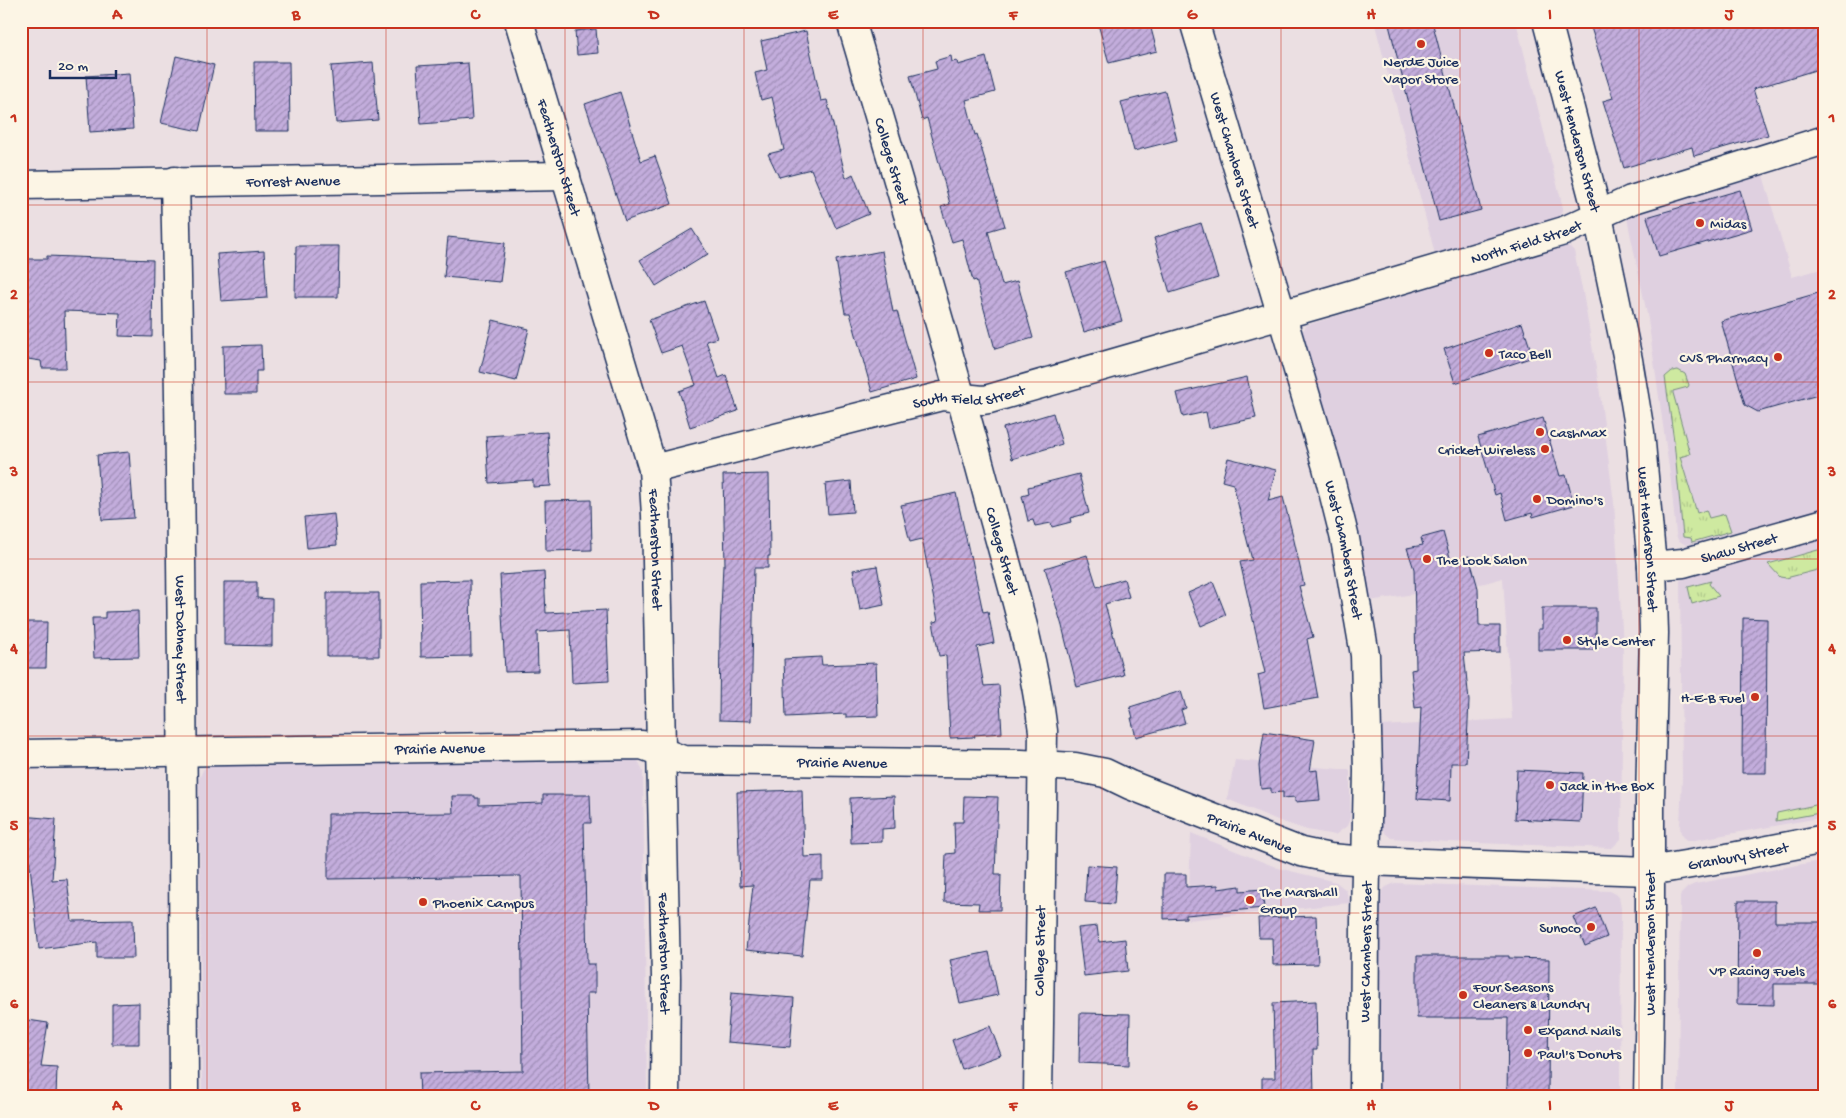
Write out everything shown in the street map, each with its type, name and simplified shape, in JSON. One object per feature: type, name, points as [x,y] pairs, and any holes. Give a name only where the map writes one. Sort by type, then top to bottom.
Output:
[{"type":"street","name":"Featherston Street","points":[[519,21],[653,470],[662,753],[666,977],[665,1097]]},
{"type":"street","name":"College Street","points":[[851,21],[962,398],[1022,616],[1042,723],[1038,1097]]},
{"type":"street","name":"West Chambers Street","points":[[1194,21],[1327,467],[1345,539],[1365,654],[1368,770],[1364,1097]]},
{"type":"street","name":"West Henderson Street","points":[[1547,21],[1598,216],[1628,360],[1640,432],[1652,566],[1653,680],[1649,871],[1650,989],[1648,1097]]},
{"type":"street","name":"North Field Street","points":[[1281,316],[1564,231],[1631,200],[1825,140]]},
{"type":"street","name":"Forrest Avenue","points":[[21,185],[566,176]]},
{"type":"street","name":"West Dabney Street","points":[[175,182],[180,400],[184,751],[184,1097]]},
{"type":"street","name":"South Field Street","points":[[653,470],[942,396],[989,399],[1281,316]]},
{"type":"street","name":"Shaw Street","points":[[1652,566],[1683,563],[1825,523]]},
{"type":"street","name":"Prairie Avenue","points":[[21,754],[642,745],[683,760],[1075,766],[1105,773],[1130,785],[1301,852],[1330,858],[1366,861],[1649,871]]},
{"type":"street","name":"Granbury Street","points":[[1649,871],[1825,839]]},
{"type":"shaded area","points":[[1374,21],[1516,21],[1563,208],[1559,217],[1435,254]]},
{"type":"shaded area","points":[[1761,168],[1792,277],[1825,268],[1825,508],[1686,545],[1678,540],[1676,534],[1671,482],[1648,319],[1627,218],[1628,213]]},
{"type":"shaded area","points":[[1566,246],[1574,251],[1583,293],[1599,386],[1614,503],[1623,645],[1621,839],[1612,848],[1391,838],[1381,826],[1381,726],[1512,719],[1503,578],[1485,583],[1369,601],[1302,332],[1307,325]]},
{"type":"shaded area","points":[[1825,539],[1825,817],[1689,841],[1681,833],[1680,827],[1682,777],[1680,580]]},
{"type":"shaded area","name":"Phoenix Campus","points":[[631,758],[639,762],[643,772],[647,1097],[202,1097],[199,779],[207,766],[215,764]]},
{"type":"shaded area","points":[[1235,760],[1350,770],[1350,818],[1347,826],[1335,835],[1307,830],[1227,799]]},
{"type":"shaded area","points":[[1191,833],[1278,868],[1336,882],[1346,890],[1350,903],[1188,920]]},
{"type":"shaded area","points":[[1825,860],[1825,1097],[1678,1097],[1681,894],[1688,887],[1695,884]]},
{"type":"shaded area","points":[[1395,883],[1610,891],[1616,894],[1619,897],[1621,908],[1620,1097],[1379,1097],[1380,903],[1382,891]]},
{"type":"green space","points":[[1678,370],[1685,374],[1689,385],[1688,387],[1673,391],[1690,454],[1680,457],[1697,513],[1706,510],[1709,518],[1725,514],[1731,531],[1692,542],[1691,538],[1683,537],[1674,441],[1665,377],[1672,371]]},
{"type":"green space","points":[[1825,548],[1825,568],[1786,578],[1780,577],[1768,564]]},
{"type":"green space","points":[[1711,581],[1709,584],[1719,596],[1692,604],[1688,587]]},
{"type":"green space","points":[[1825,803],[1825,812],[1776,821],[1777,813]]},
{"type":"building","points":[[1111,21],[1149,21],[1157,51],[1109,63],[1098,24]]},
{"type":"building","points":[[1388,21],[1432,21],[1481,210],[1439,221]]},
{"type":"building","points":[[1589,21],[1825,21],[1825,67],[1753,89],[1768,135],[1694,156],[1692,147],[1624,168],[1603,101],[1613,98]]},
{"type":"building","points":[[596,29],[598,53],[577,55],[575,31]]},
{"type":"building","points":[[806,31],[821,101],[827,100],[846,178],[853,174],[869,214],[836,228],[811,169],[779,177],[768,154],[784,150],[772,97],[761,100],[755,73],[767,70],[761,41]]},
{"type":"building","points":[[176,56],[214,65],[199,131],[161,123]]},
{"type":"building","points":[[951,56],[952,62],[957,61],[958,65],[986,57],[995,92],[966,100],[975,135],[977,134],[1005,226],[988,231],[1002,285],[1017,281],[1033,338],[995,349],[976,280],[973,281],[962,239],[952,242],[941,207],[950,204],[927,118],[922,120],[910,76],[937,69],[935,61]]},
{"type":"building","points":[[254,62],[289,62],[290,131],[255,131]]},
{"type":"building","points":[[373,63],[378,120],[336,123],[331,66]]},
{"type":"building","points":[[468,63],[472,120],[421,124],[417,66]]},
{"type":"building","points":[[129,73],[133,129],[90,132],[86,76]]},
{"type":"building","points":[[1165,91],[1177,140],[1134,151],[1121,102]]},
{"type":"building","points":[[620,92],[641,161],[655,156],[672,204],[625,221],[585,104]]},
{"type":"building","name":"Midas","points":[[1740,190],[1752,229],[1659,256],[1647,217]]},
{"type":"building","points":[[1201,223],[1218,278],[1170,293],[1154,238]]},
{"type":"building","points":[[692,229],[708,254],[656,286],[640,260]]},
{"type":"building","points":[[448,237],[505,243],[500,282],[444,277]]},
{"type":"building","points":[[296,246],[339,246],[338,297],[295,297]]},
{"type":"building","points":[[264,251],[267,298],[221,301],[217,254]]},
{"type":"building","points":[[882,251],[893,312],[897,311],[916,379],[872,392],[850,313],[845,313],[836,260]]},
{"type":"building","points":[[47,256],[153,260],[152,337],[119,336],[120,313],[64,311],[66,368],[42,368],[41,361],[21,358],[21,259],[47,259]]},
{"type":"building","points":[[1104,261],[1122,321],[1084,332],[1066,272]]},
{"type":"building","name":"CVS Pharmacy","points":[[1825,291],[1825,393],[1758,412],[1745,405],[1721,321]]},
{"type":"building","points":[[704,301],[717,338],[706,341],[719,378],[726,375],[738,411],[690,427],[679,391],[696,385],[682,346],[661,353],[649,320]]},
{"type":"building","points":[[493,320],[529,329],[516,381],[480,372]]},
{"type":"building","name":"Taco Bell","points":[[1522,323],[1533,357],[1455,383],[1444,349]]},
{"type":"building","points":[[261,345],[262,371],[256,371],[256,394],[224,394],[223,346]]},
{"type":"building","points":[[1247,377],[1256,418],[1209,428],[1206,412],[1183,417],[1177,393]]},
{"type":"building","points":[[1053,413],[1062,444],[1012,459],[1003,428]]},
{"type":"building","points":[[1543,418],[1560,476],[1566,475],[1574,505],[1533,517],[1532,513],[1507,520],[1500,493],[1495,495],[1478,437]]},
{"type":"building","points":[[547,432],[551,486],[533,487],[533,480],[489,483],[486,436]]},
{"type":"building","points":[[129,452],[134,518],[102,520],[97,455]]},
{"type":"building","points":[[1228,458],[1276,470],[1268,501],[1283,497],[1293,536],[1304,585],[1299,586],[1313,637],[1307,639],[1318,698],[1264,708],[1258,675],[1265,673],[1240,562],[1252,560],[1233,484],[1222,481]]},
{"type":"building","points":[[769,474],[770,556],[768,556],[768,568],[754,568],[751,721],[719,720],[720,632],[723,565],[725,565],[723,475]]},
{"type":"building","points":[[1079,474],[1089,513],[1070,518],[1071,522],[1052,527],[1051,523],[1035,526],[1033,520],[1028,521],[1022,496],[1029,494],[1028,487]]},
{"type":"building","points":[[851,481],[853,512],[828,514],[825,484]]},
{"type":"building","points":[[956,493],[983,612],[988,611],[994,643],[977,647],[984,686],[999,685],[1002,733],[950,738],[946,655],[939,656],[933,622],[938,621],[922,539],[910,542],[901,505]]},
{"type":"building","points":[[591,500],[592,550],[546,551],[545,501]]},
{"type":"building","points":[[334,514],[337,545],[307,548],[304,517]]},
{"type":"building","points":[[1443,532],[1451,561],[1469,556],[1478,588],[1479,626],[1500,626],[1500,652],[1464,653],[1469,701],[1466,763],[1451,763],[1450,801],[1417,799],[1421,707],[1415,708],[1411,670],[1416,669],[1414,569],[1407,548],[1423,545],[1421,538]]},
{"type":"building","points":[[1087,555],[1097,587],[1124,579],[1129,597],[1105,604],[1124,675],[1077,687],[1045,568]]},
{"type":"building","points":[[877,566],[884,605],[860,610],[853,570]]},
{"type":"building","points":[[544,572],[546,613],[606,610],[609,681],[572,683],[570,630],[537,632],[538,671],[505,672],[500,575]]},
{"type":"building","points":[[470,580],[471,656],[421,657],[420,581]]},
{"type":"building","points":[[224,582],[257,582],[257,598],[272,599],[272,646],[224,645]]},
{"type":"building","points":[[1213,582],[1226,615],[1201,626],[1188,593]]},
{"type":"building","points":[[327,593],[379,593],[379,656],[327,656]]},
{"type":"building","name":"Style Center","points":[[1542,608],[1596,608],[1596,650],[1538,650],[1538,629],[1542,629]]},
{"type":"building","points":[[138,611],[139,657],[94,658],[92,618],[105,618],[105,612]]},
{"type":"building","points":[[1743,618],[1767,619],[1766,773],[1742,773]]},
{"type":"building","points":[[21,622],[47,622],[46,668],[21,668]]},
{"type":"building","points":[[821,657],[822,665],[876,663],[878,716],[846,717],[846,714],[786,717],[784,659]]},
{"type":"building","points":[[1181,691],[1186,708],[1181,710],[1185,723],[1136,737],[1130,707]]},
{"type":"building","points":[[1264,732],[1315,740],[1310,771],[1317,770],[1320,800],[1295,802],[1295,797],[1283,798],[1283,792],[1271,793],[1271,788],[1261,789],[1259,766]]},
{"type":"building","name":"Jack in the Box","points":[[1517,770],[1583,773],[1581,822],[1515,819]]},
{"type":"building","points":[[802,790],[804,857],[823,856],[823,880],[810,880],[802,956],[746,950],[753,885],[740,886],[737,792]]},
{"type":"building","points":[[543,795],[590,795],[591,823],[584,823],[587,964],[595,964],[595,993],[587,993],[589,1097],[420,1097],[419,1073],[523,1071],[521,876],[328,879],[328,814],[453,813],[452,796],[475,796],[475,798],[479,798],[479,805],[543,803]]},
{"type":"building","points":[[894,796],[895,828],[882,829],[882,842],[851,843],[850,798]]},
{"type":"building","points":[[964,796],[998,797],[995,874],[1001,874],[1000,910],[978,910],[979,903],[944,902],[946,854],[955,853],[954,822],[963,822]]},
{"type":"building","points":[[21,816],[56,819],[52,880],[67,879],[72,921],[133,920],[134,958],[97,958],[97,942],[39,949],[29,856],[21,856]]},
{"type":"building","points":[[1087,865],[1117,867],[1114,904],[1085,902]]},
{"type":"building","points":[[1164,874],[1186,874],[1186,887],[1218,885],[1218,889],[1240,886],[1240,891],[1262,889],[1264,908],[1186,915],[1186,918],[1164,919]]},
{"type":"building","points":[[1738,901],[1775,901],[1775,922],[1825,922],[1825,984],[1774,984],[1774,1005],[1737,1004]]},
{"type":"building","points":[[1596,908],[1607,937],[1585,946],[1573,917]]},
{"type":"building","points":[[1316,916],[1318,964],[1273,965],[1272,938],[1259,938],[1258,918]]},
{"type":"building","points":[[1097,926],[1099,942],[1125,939],[1128,971],[1084,976],[1078,928]]},
{"type":"building","points":[[989,952],[998,995],[960,1003],[950,960]]},
{"type":"building","points":[[1417,956],[1509,956],[1509,958],[1549,959],[1548,1097],[1507,1097],[1508,1018],[1417,1018]]},
{"type":"building","points":[[731,993],[794,998],[790,1047],[727,1042]]},
{"type":"building","points":[[1316,1001],[1317,1050],[1313,1050],[1314,1097],[1262,1097],[1262,1078],[1275,1078],[1273,1003]]},
{"type":"building","points":[[139,1003],[139,1044],[112,1044],[112,1004]]},
{"type":"building","points":[[1080,1013],[1130,1014],[1129,1065],[1079,1063]]},
{"type":"building","points":[[21,1019],[48,1023],[41,1066],[57,1067],[56,1097],[21,1097]]},
{"type":"building","points":[[990,1026],[1001,1055],[962,1069],[952,1040]]},
{"type":"place","name":"NerdE Juice Vapor Store","points":[[1421,44]]},
{"type":"place","name":"Midas","points":[[1700,223]]},
{"type":"place","name":"Taco Bell","points":[[1489,353]]},
{"type":"place","name":"CVS Pharmacy","points":[[1778,357]]},
{"type":"place","name":"CashMax","points":[[1540,432]]},
{"type":"place","name":"Cricket Wireless","points":[[1545,449]]},
{"type":"place","name":"Domino's","points":[[1537,499]]},
{"type":"place","name":"The Look Salon","points":[[1427,559]]},
{"type":"place","name":"Style Center","points":[[1567,640]]},
{"type":"place","name":"H-E-B Fuel","points":[[1755,697]]},
{"type":"place","name":"Jack in the Box","points":[[1550,785]]},
{"type":"place","name":"The Marshall Group","points":[[1250,900]]},
{"type":"place","name":"Phoenix Campus","points":[[423,902]]},
{"type":"place","name":"Sunoco","points":[[1591,927]]},
{"type":"place","name":"VP Racing Fuels","points":[[1757,953]]},
{"type":"place","name":"Four Seasons Cleaners & Laundry","points":[[1463,995]]},
{"type":"place","name":"Expand Nails","points":[[1528,1030]]},
{"type":"place","name":"Paul's Donuts","points":[[1528,1053]]}]
